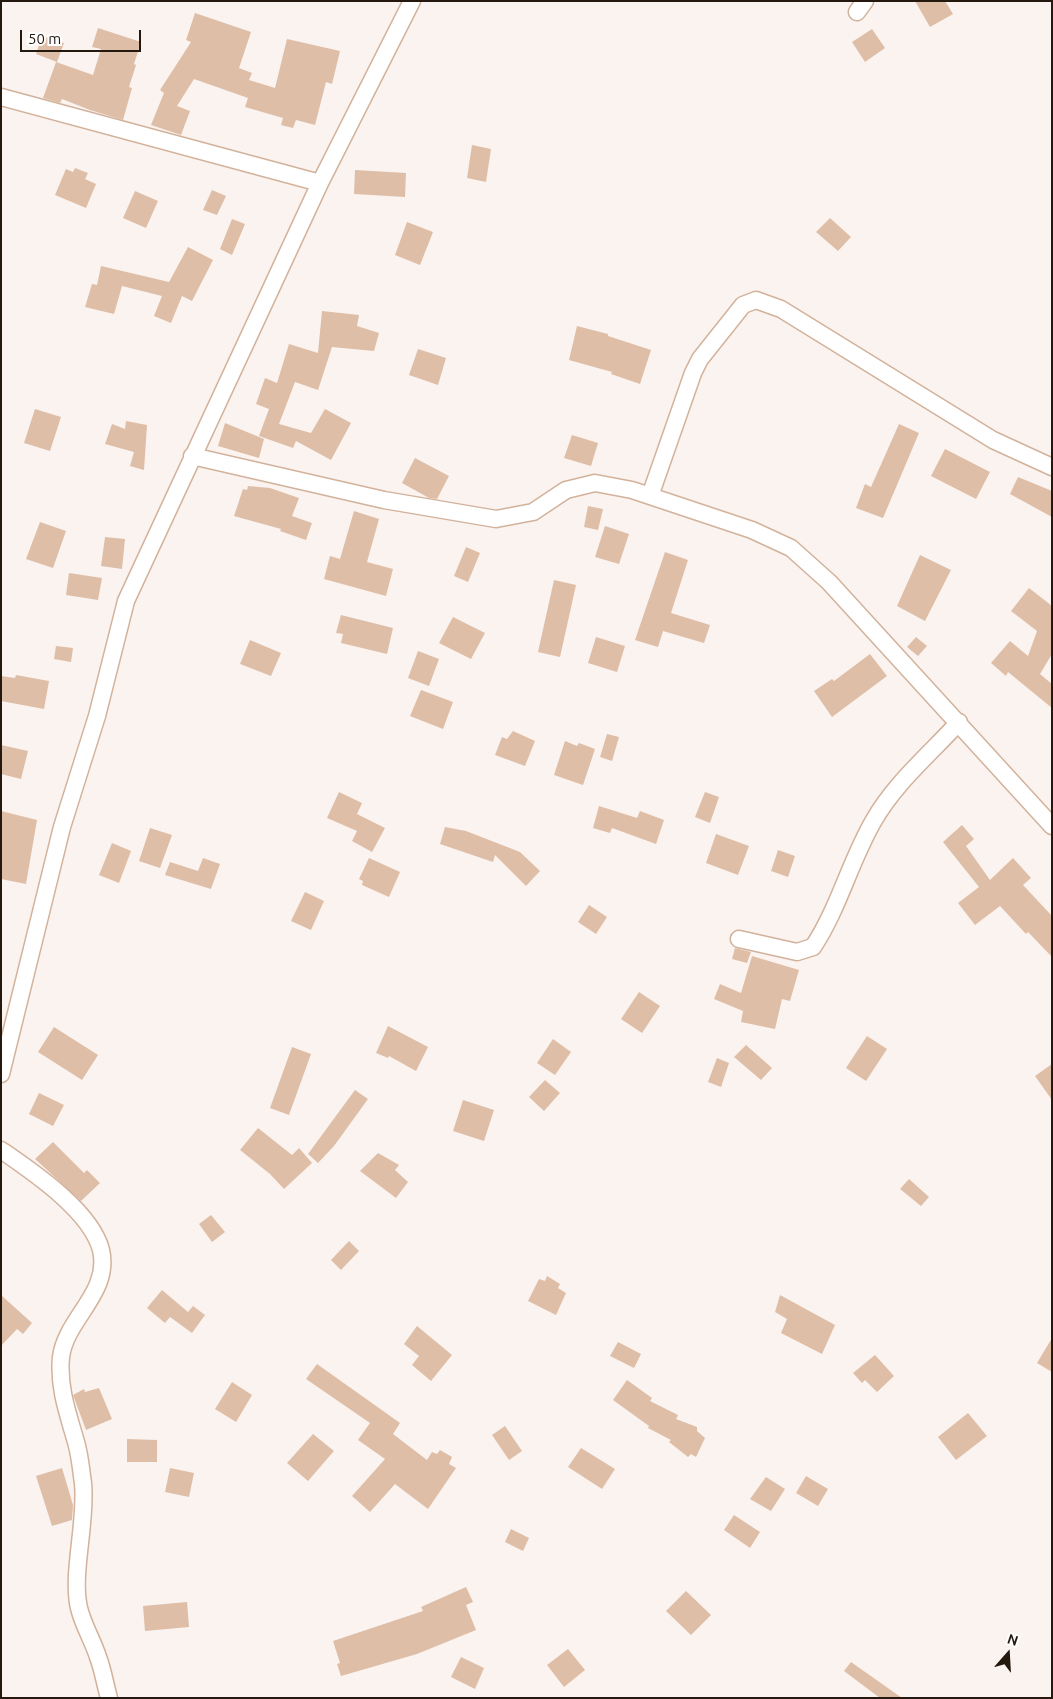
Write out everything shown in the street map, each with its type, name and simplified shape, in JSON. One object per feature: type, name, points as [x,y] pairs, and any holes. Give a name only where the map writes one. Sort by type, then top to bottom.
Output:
[{"type":"street","points":[[1,1074],[62,827],[97,716],[126,601],[320,183],[412,1]]},
{"type":"street","points":[[1,97],[320,183]]},
{"type":"street","points":[[650,496],[693,373],[700,359],[743,305],[756,300],[781,309],[993,440],[1052,467]]},
{"type":"street","points":[[192,456],[384,500],[496,518],[533,512],[566,490],[595,483],[650,496],[752,530],[791,548],[828,582],[959,722],[1052,826]]},
{"type":"street","points":[[739,938],[798,952],[813,947],[824,931],[855,856],[874,819],[893,793],[959,722]]},
{"type":"street","points":[[1,1150],[59,1194],[89,1224],[101,1251],[101,1281],[67,1338],[61,1357],[62,1398],[77,1445],[83,1486],[83,1528],[78,1580],[79,1608],[99,1659],[109,1698]]},
{"type":"building","points":[[915,1],[945,1],[953,14],[930,27]]},
{"type":"building","points":[[195,13],[251,32],[239,68],[252,73],[249,80],[275,88],[287,39],[340,51],[332,84],[326,82],[315,125],[296,120],[293,128],[281,125],[283,118],[245,107],[248,98],[194,79],[177,106],[190,111],[181,135],[151,125],[164,93],[160,90],[191,42],[186,40]]},
{"type":"building","points":[[98,28],[141,42],[134,64],[136,65],[129,87],[132,88],[123,120],[62,99],[60,103],[43,98],[56,62],[93,75],[101,49],[92,47]]},
{"type":"building","points":[[872,29],[885,48],[865,62],[852,42]]},
{"type":"building","points":[[42,36],[64,43],[57,62],[36,54]]},
{"type":"building","points":[[472,145],[491,149],[486,182],[467,178]]},
{"type":"building","points":[[75,168],[88,173],[85,179],[96,184],[86,208],[55,195],[66,169],[73,172]]},
{"type":"building","points":[[355,170],[406,173],[405,197],[354,194]]},
{"type":"building","points":[[212,190],[226,196],[217,215],[203,210]]},
{"type":"building","points":[[135,191],[158,201],[146,228],[123,218]]},
{"type":"building","points":[[830,218],[851,237],[838,251],[816,232]]},
{"type":"building","points":[[232,219],[245,224],[232,255],[220,249]]},
{"type":"building","points":[[407,222],[433,232],[420,265],[395,255]]},
{"type":"building","points":[[188,247],[213,260],[192,301],[182,296],[171,323],[154,316],[162,296],[122,286],[114,314],[85,307],[92,284],[97,285],[101,266],[169,282]]},
{"type":"building","points":[[322,311],[359,315],[357,326],[379,333],[374,351],[332,347],[318,390],[295,382],[279,424],[311,433],[325,409],[351,423],[331,460],[296,441],[293,448],[259,436],[269,409],[256,404],[265,378],[277,383],[289,344],[318,353]]},
{"type":"building","points":[[577,326],[608,334],[608,336],[651,350],[640,384],[611,374],[612,372],[569,360]]},
{"type":"building","points":[[418,349],[446,358],[438,385],[409,375]]},
{"type":"building","points":[[35,409],[61,417],[50,451],[24,443]]},
{"type":"building","points":[[126,421],[147,425],[144,470],[130,466],[134,452],[105,444],[112,424],[125,429]]},
{"type":"building","points":[[225,423],[264,439],[259,458],[218,446]]},
{"type":"building","points":[[899,424],[919,433],[883,518],[856,508],[865,484],[871,487]]},
{"type":"building","points":[[572,435],[598,443],[591,466],[564,458]]},
{"type":"building","points":[[945,449],[990,472],[976,499],[931,476]]},
{"type":"building","points":[[415,458],[449,476],[437,499],[429,498],[402,483]]},
{"type":"building","points":[[1018,477],[1052,491],[1052,517],[1010,494]]},
{"type":"building","points":[[248,486],[270,488],[299,498],[292,516],[312,523],[306,540],[280,531],[281,529],[234,516],[243,489],[247,490]]},
{"type":"building","points":[[588,506],[603,509],[598,530],[584,527]]},
{"type":"building","points":[[354,511],[379,519],[367,562],[393,569],[386,596],[324,579],[330,556],[340,559]]},
{"type":"building","points":[[40,522],[66,531],[53,568],[26,559]]},
{"type":"building","points":[[605,526],[629,534],[619,564],[595,557]]},
{"type":"building","points":[[105,537],[125,539],[122,569],[101,566]]},
{"type":"building","points":[[466,547],[480,553],[468,582],[454,576]]},
{"type":"building","points":[[665,552],[688,560],[671,613],[710,625],[704,643],[663,631],[658,647],[635,640]]},
{"type":"building","points":[[920,555],[951,570],[925,621],[897,606]]},
{"type":"building","points":[[69,573],[102,578],[98,600],[66,595]]},
{"type":"building","points":[[554,580],[576,585],[560,657],[538,652]]},
{"type":"building","points":[[1029,588],[1052,606],[1052,654],[1040,674],[1052,684],[1052,708],[1008,672],[1006,676],[991,663],[1010,641],[1028,656],[1037,631],[1011,611]]},
{"type":"building","points":[[341,615],[393,628],[387,654],[341,643],[343,634],[336,633]]},
{"type":"building","points":[[453,617],[485,633],[471,659],[439,643]]},
{"type":"building","points":[[596,637],[625,646],[617,672],[588,663]]},
{"type":"building","points":[[916,637],[927,646],[918,656],[907,647]]},
{"type":"building","points":[[250,640],[281,653],[271,676],[240,664]]},
{"type":"building","points":[[56,646],[73,648],[71,662],[54,659]]},
{"type":"building","points":[[418,651],[439,659],[429,686],[408,678]]},
{"type":"building","points":[[870,654],[887,676],[832,717],[814,691],[832,679],[834,681]]},
{"type":"building","points":[[16,675],[49,681],[44,709],[1,701],[1,676],[15,678]]},
{"type":"building","points":[[421,690],[453,702],[443,729],[410,716]]},
{"type":"building","points":[[513,731],[535,741],[525,766],[495,755],[502,737],[507,739]]},
{"type":"building","points":[[607,734],[619,737],[612,761],[600,757]]},
{"type":"building","points":[[565,741],[577,746],[579,743],[595,749],[583,785],[554,775]]},
{"type":"building","points":[[1,745],[28,751],[21,779],[1,774]]},
{"type":"building","points":[[339,792],[362,803],[357,814],[385,828],[372,852],[352,841],[357,831],[327,818]]},
{"type":"building","points":[[705,792],[719,797],[710,823],[695,817]]},
{"type":"building","points":[[599,806],[637,818],[640,811],[664,820],[656,844],[612,828],[610,833],[593,828]]},
{"type":"building","points":[[1,811],[37,820],[26,884],[1,879]]},
{"type":"building","points":[[962,825],[974,839],[966,846],[990,880],[1013,858],[1031,878],[1023,885],[1052,916],[1052,957],[1028,932],[1026,934],[1000,906],[975,925],[958,903],[979,887],[943,842]]},
{"type":"building","points":[[445,827],[466,831],[520,852],[540,871],[526,886],[495,855],[493,862],[440,844]]},
{"type":"building","points":[[150,828],[172,835],[160,868],[139,861]]},
{"type":"building","points":[[716,834],[749,846],[738,875],[706,863]]},
{"type":"building","points":[[112,843],[131,851],[119,883],[99,875]]},
{"type":"building","points":[[778,850],[795,856],[788,877],[771,871]]},
{"type":"building","points":[[203,858],[220,864],[211,889],[165,875],[170,862],[198,871]]},
{"type":"building","points":[[369,858],[400,872],[389,897],[362,885],[363,881],[359,879]]},
{"type":"building","points":[[305,892],[324,901],[311,930],[291,921]]},
{"type":"building","points":[[589,905],[607,917],[596,934],[578,922]]},
{"type":"building","points":[[735,948],[751,952],[747,963],[732,959]]},
{"type":"building","points":[[752,956],[799,970],[790,1001],[782,999],[775,1029],[741,1022],[743,1011],[714,999],[720,984],[741,993]]},
{"type":"building","points":[[639,992],[660,1006],[642,1033],[621,1019]]},
{"type":"building","points":[[388,1026],[428,1047],[416,1071],[389,1056],[388,1058],[376,1053]]},
{"type":"building","points":[[54,1027],[98,1055],[82,1080],[38,1052]]},
{"type":"building","points":[[867,1036],[887,1049],[866,1081],[846,1068]]},
{"type":"building","points":[[553,1039],[571,1052],[555,1075],[537,1063]]},
{"type":"building","points":[[746,1045],[772,1068],[761,1080],[734,1057]]},
{"type":"building","points":[[292,1047],[311,1054],[289,1115],[270,1108]]},
{"type":"building","points":[[717,1058],[729,1063],[721,1087],[708,1082]]},
{"type":"building","points":[[1052,1064],[1052,1100],[1035,1076]]},
{"type":"building","points":[[545,1080],[560,1093],[544,1111],[529,1097]]},
{"type":"building","points":[[355,1090],[368,1099],[334,1146],[318,1163],[308,1154]]},
{"type":"building","points":[[39,1093],[64,1105],[53,1126],[29,1114]]},
{"type":"building","points":[[463,1100],[494,1110],[484,1141],[453,1131]]},
{"type":"building","points":[[258,1128],[292,1155],[299,1148],[312,1163],[284,1189],[270,1174],[240,1150]]},
{"type":"building","points":[[53,1142],[84,1173],[87,1170],[100,1183],[81,1201],[35,1159]]},
{"type":"building","points":[[378,1153],[399,1165],[395,1170],[408,1182],[396,1198],[360,1171]]},
{"type":"building","points":[[909,1179],[929,1197],[921,1206],[900,1189]]},
{"type":"building","points":[[211,1215],[225,1232],[212,1242],[199,1224]]},
{"type":"building","points":[[349,1241],[359,1251],[341,1270],[331,1260]]},
{"type":"building","points":[[547,1276],[560,1284],[558,1288],[566,1293],[556,1315],[528,1301],[539,1279],[545,1281]]},
{"type":"building","points":[[162,1290],[188,1312],[193,1306],[205,1315],[192,1333],[170,1317],[165,1323],[147,1308]]},
{"type":"building","points":[[1,1295],[32,1323],[23,1334],[17,1329],[1,1346]]},
{"type":"building","points":[[780,1295],[835,1325],[822,1354],[781,1333],[787,1319],[775,1312]]},
{"type":"building","points":[[417,1326],[452,1355],[431,1381],[412,1365],[419,1356],[404,1344]]},
{"type":"building","points":[[1052,1338],[1052,1372],[1037,1363]]},
{"type":"building","points":[[618,1342],[641,1354],[634,1368],[610,1356]]},
{"type":"building","points":[[875,1355],[894,1376],[877,1392],[865,1380],[862,1383],[853,1373]]},
{"type":"building","points":[[317,1364],[400,1423],[393,1434],[427,1460],[432,1452],[437,1454],[440,1450],[452,1457],[449,1464],[456,1468],[428,1509],[395,1484],[370,1512],[352,1496],[385,1459],[358,1440],[370,1423],[306,1379]]},
{"type":"building","points":[[627,1380],[652,1398],[650,1401],[678,1415],[676,1419],[697,1427],[697,1431],[705,1438],[696,1457],[691,1454],[688,1457],[669,1442],[671,1440],[648,1428],[649,1426],[613,1400]]},
{"type":"building","points":[[232,1382],[252,1395],[236,1422],[215,1409]]},
{"type":"building","points":[[99,1388],[112,1419],[86,1430],[73,1395],[84,1389],[85,1392]]},
{"type":"building","points":[[968,1413],[987,1436],[956,1460],[938,1437]]},
{"type":"building","points":[[505,1426],[522,1451],[509,1460],[492,1435]]},
{"type":"building","points":[[313,1434],[334,1451],[308,1481],[287,1463]]},
{"type":"building","points":[[127,1439],[157,1440],[157,1462],[127,1462]]},
{"type":"building","points":[[581,1448],[615,1469],[602,1489],[568,1467]]},
{"type":"building","points":[[62,1468],[73,1505],[72,1520],[52,1526],[36,1476]]},
{"type":"building","points":[[170,1468],[194,1473],[189,1497],[165,1492]]},
{"type":"building","points":[[806,1476],[828,1489],[818,1506],[796,1493]]},
{"type":"building","points":[[766,1477],[785,1489],[771,1511],[750,1499]]},
{"type":"building","points":[[734,1515],[760,1532],[750,1548],[724,1530]]},
{"type":"building","points":[[511,1529],[529,1538],[523,1551],[505,1542]]},
{"type":"building","points":[[466,1587],[473,1602],[466,1605],[476,1630],[417,1654],[341,1676],[337,1664],[340,1663],[333,1641],[423,1611],[421,1607]]},
{"type":"building","points":[[686,1591],[711,1615],[691,1635],[666,1611]]},
{"type":"building","points":[[187,1602],[189,1627],[145,1631],[143,1606]]},
{"type":"building","points":[[568,1649],[585,1670],[564,1687],[547,1665]]},
{"type":"building","points":[[461,1657],[484,1668],[475,1689],[451,1677]]},
{"type":"building","points":[[851,1662],[902,1698],[880,1698],[844,1671]]}]
